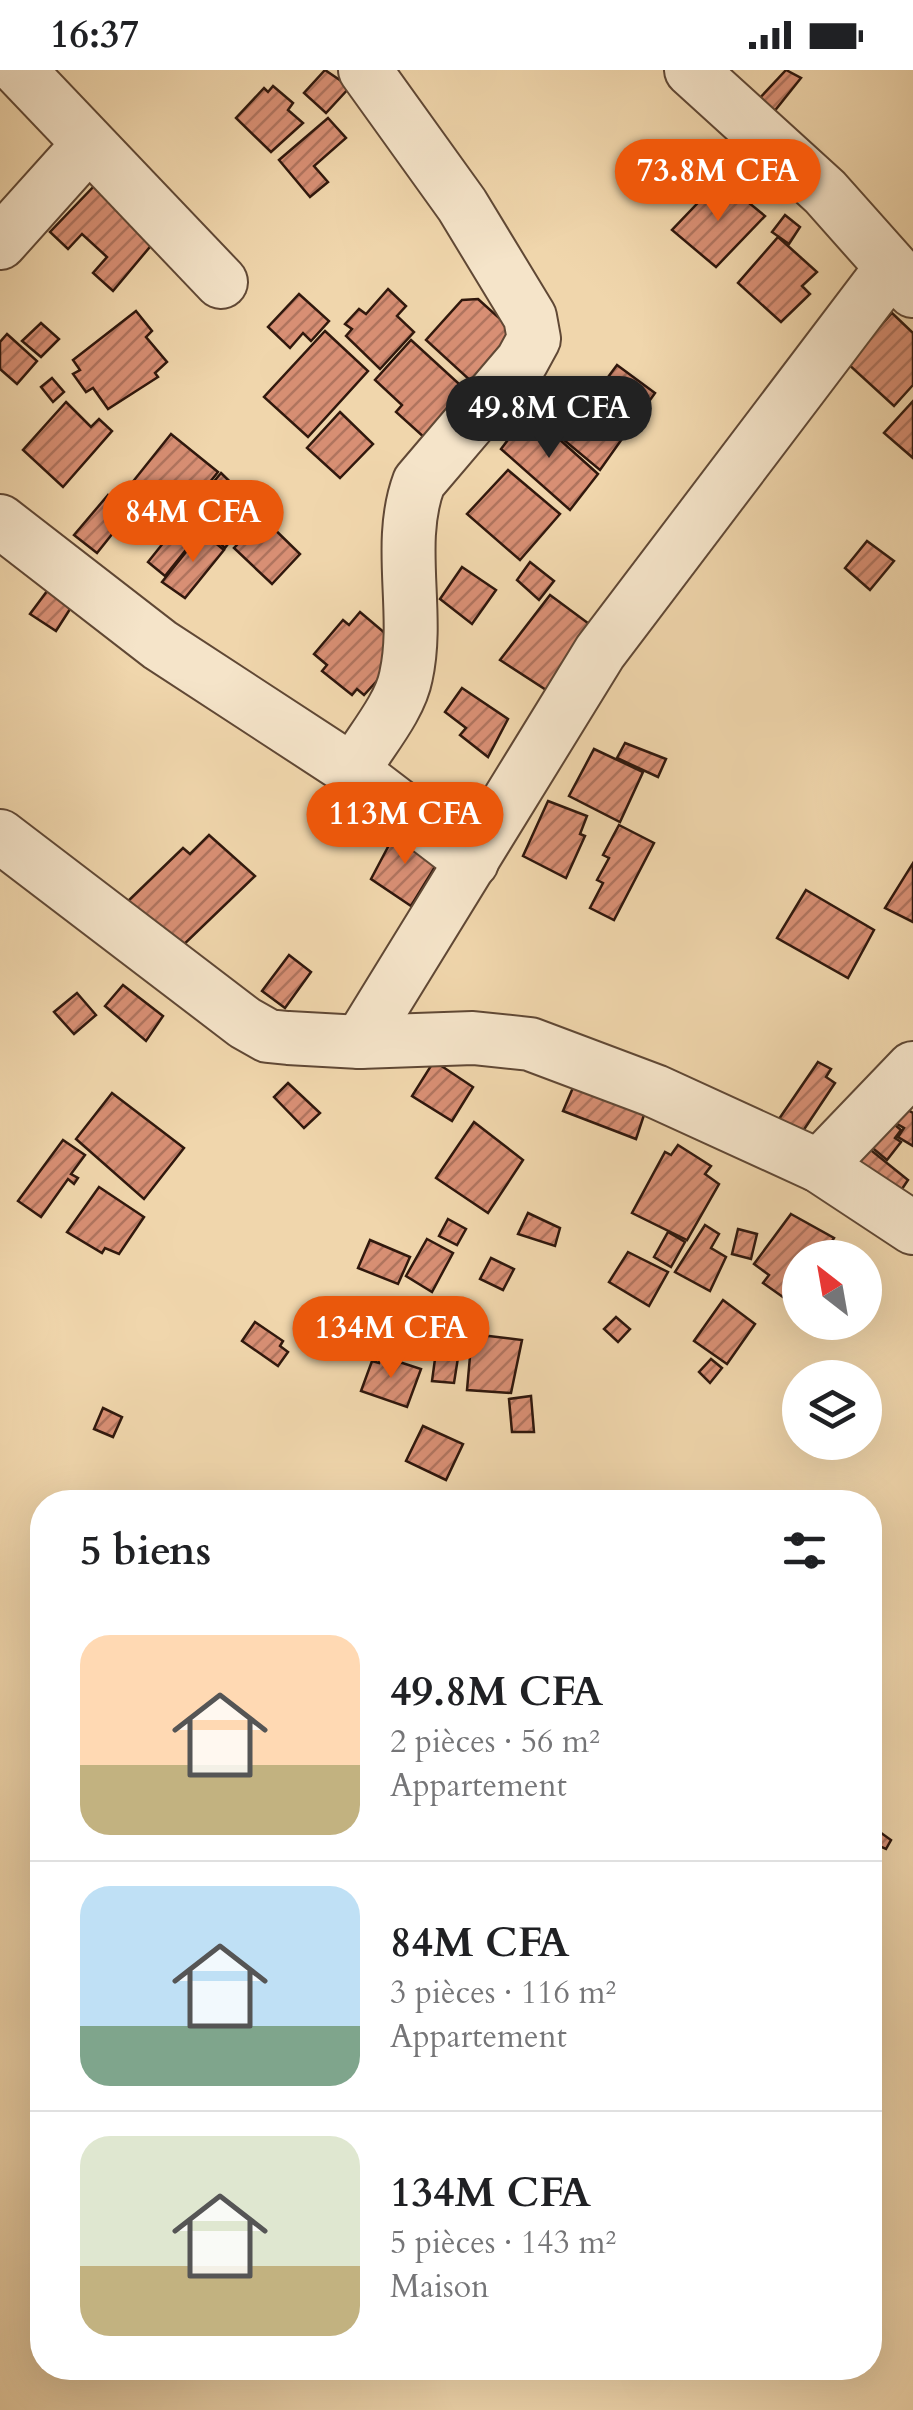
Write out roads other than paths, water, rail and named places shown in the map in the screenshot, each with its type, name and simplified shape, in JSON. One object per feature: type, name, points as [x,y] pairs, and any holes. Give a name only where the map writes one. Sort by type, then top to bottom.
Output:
[{"type":"street","points":[[19,70],[87,146],[221,282]]},
{"type":"street","points":[[353,771],[406,681],[412,639],[410,506],[418,482],[522,361],[534,338],[530,317],[462,205],[365,70]]},
{"type":"street","points":[[360,1042],[600,652],[902,280],[825,192],[691,70]]},
{"type":"street","points":[[0,243],[87,146]]},
{"type":"street","points":[[0,522],[160,645],[353,771],[472,862]]},
{"type":"street","points":[[0,836],[245,1023],[268,1036],[360,1042],[473,1038],[530,1044],[655,1091],[820,1166],[913,1228]]},
{"type":"street","points":[[820,1166],[913,1068]]}]
